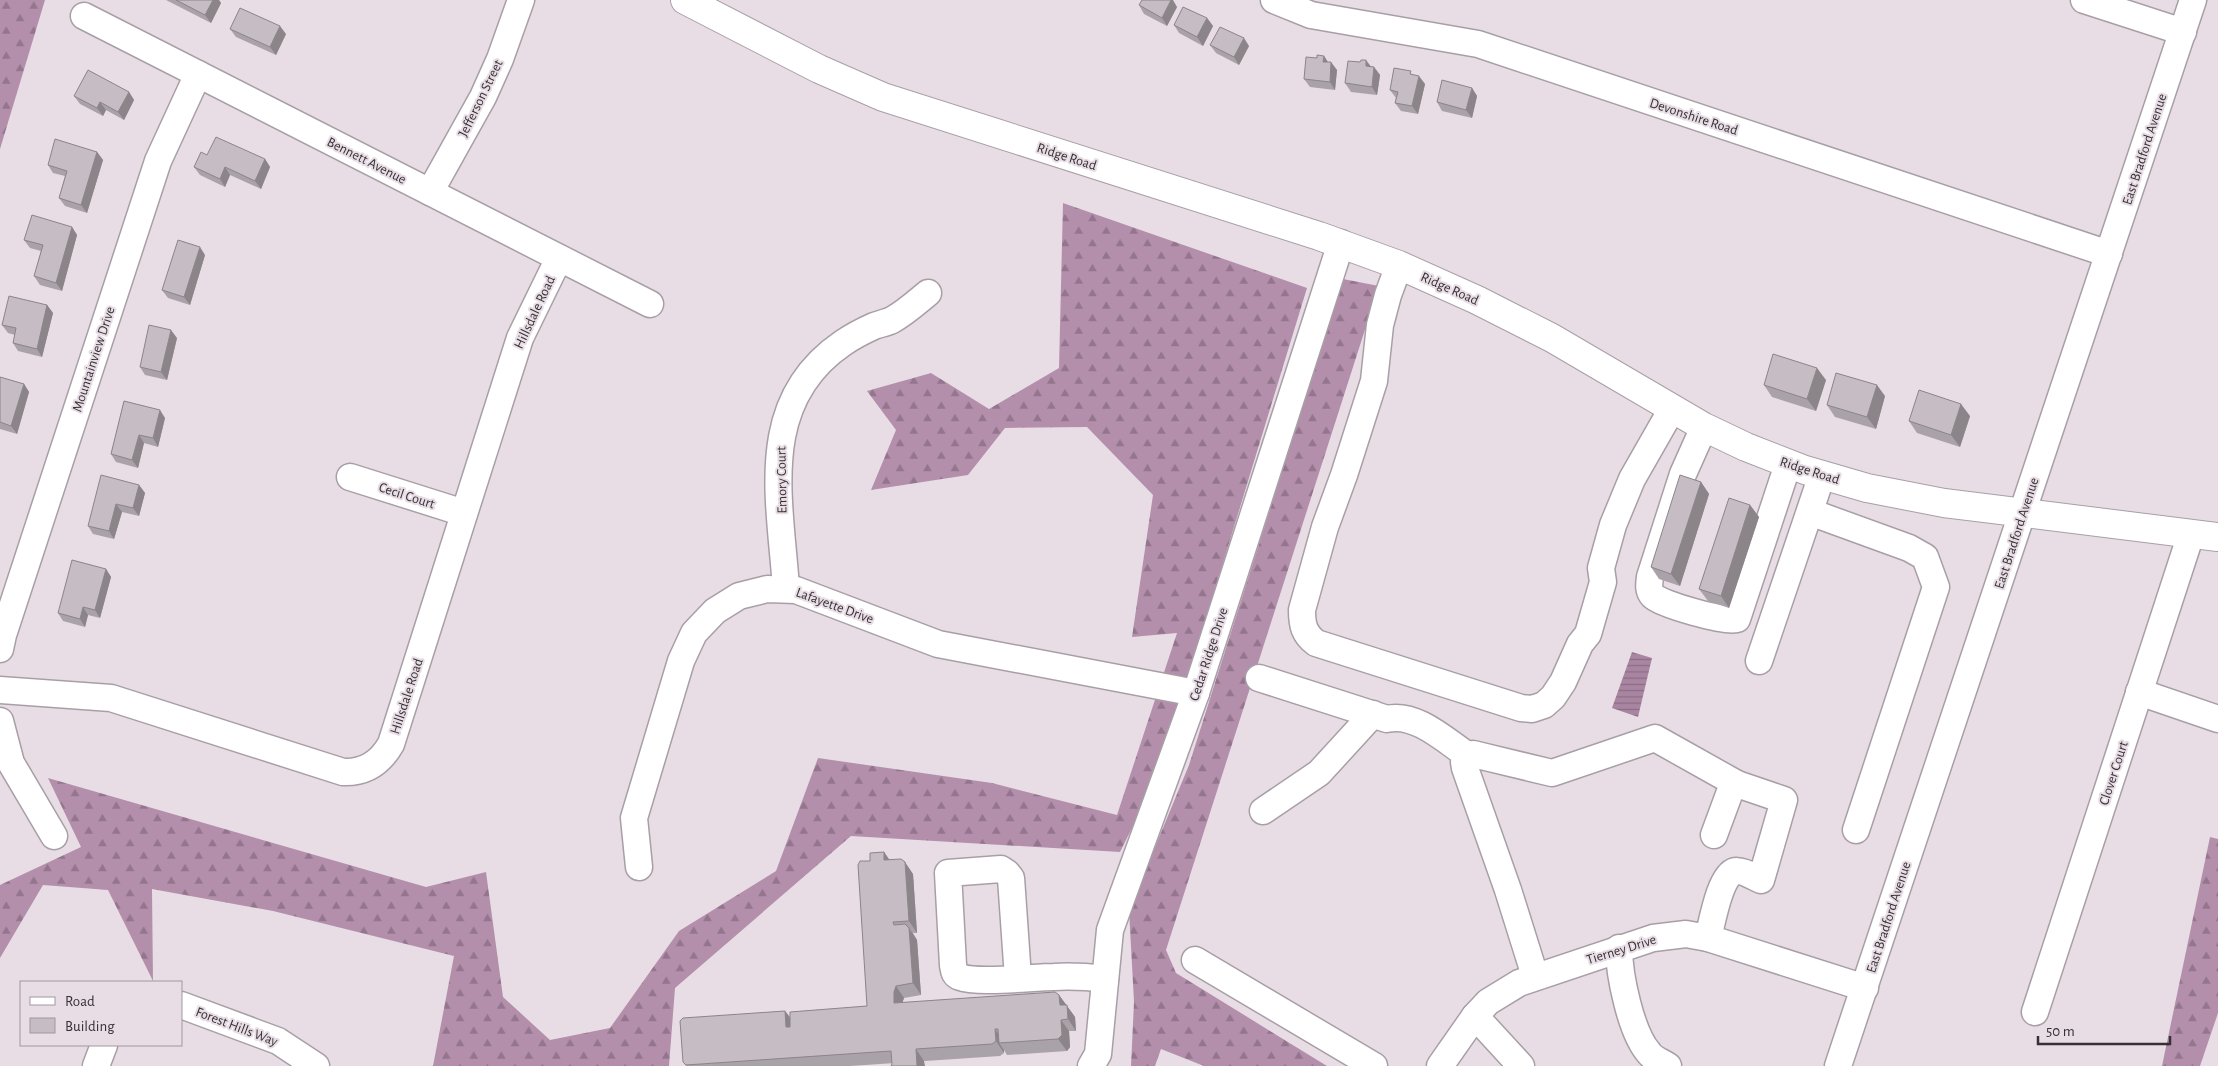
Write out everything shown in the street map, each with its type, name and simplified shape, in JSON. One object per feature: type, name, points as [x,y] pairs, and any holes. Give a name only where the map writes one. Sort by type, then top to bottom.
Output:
[{"type":"main road","name":"Ridge Road","points":[[685,0],[819,69],[884,97],[1340,243],[1398,265],[1522,322],[1672,410],[1704,427],[1788,464],[1905,497],[2218,537]]},
{"type":"street","name":"Jefferson Street","points":[[430,192],[483,97],[500,58],[521,0]]},
{"type":"street","name":"Devonshire Road","points":[[1274,0],[1311,15],[1478,44],[2109,254]]},
{"type":"street","points":[[2084,0],[2183,32]]},
{"type":"street","name":"East Bradford Avenue","points":[[1838,1066],[2193,0]]},
{"type":"street","name":"Bennett Avenue","points":[[84,16],[650,304]]},
{"type":"street","name":"Mountainview Drive","points":[[0,649],[158,161],[198,74]]},
{"type":"street","name":"Cedar Ridge Drive","points":[[1091,1066],[1098,1054],[1110,930],[1196,692],[1340,243]]},
{"type":"street","name":"Hillsdale Road","points":[[0,690],[111,698],[343,772],[360,771],[375,763],[391,744],[520,338],[559,258]]},
{"type":"street","points":[[1398,265],[1380,325],[1374,381],[1325,527],[1302,610],[1302,624],[1307,637],[1316,643],[1521,708],[1532,709],[1544,705],[1563,682],[1580,644],[1588,634],[1604,582],[1601,568],[1613,525],[1632,480],[1672,410]]},
{"type":"street","name":"Emory Court","points":[[786,588],[778,467],[782,430],[796,395],[817,366],[836,348],[858,333],[891,321],[928,293]]},
{"type":"street","points":[[1704,427],[1683,474],[1650,577],[1649,588],[1655,598],[1716,619],[1731,621],[1736,619],[1788,464]]},
{"type":"street","points":[[1759,661],[1822,475]]},
{"type":"street","name":"Cecil Court","points":[[350,477],[464,513]]},
{"type":"street","points":[[1810,512],[1909,548],[1925,557],[1936,588],[1856,830]]},
{"type":"street","name":"Clover Court","points":[[2035,1012],[2191,534]]},
{"type":"street","name":"Lafayette Drive","points":[[639,867],[634,818],[686,646],[703,621],[727,602],[753,591],[786,588],[810,594],[938,644],[1196,692]]},
{"type":"street","points":[[1259,678],[1387,719],[1398,716],[1405,717],[1432,731],[1467,755],[1473,754],[1552,773],[1655,738],[1737,784],[1784,800],[1761,880],[1737,871],[1733,872],[1723,881],[1708,938]]},
{"type":"street","points":[[2139,692],[2218,719]]},
{"type":"street","points":[[1262,811],[1319,773],[1373,714]]},
{"type":"street","points":[[0,721],[11,763],[54,836]]},
{"type":"street","points":[[1467,755],[1465,758],[1466,768],[1535,976]]},
{"type":"street","points":[[1714,835],[1731,789],[1737,784]]},
{"type":"street","points":[[1018,978],[1011,878],[1001,869],[948,873],[954,972],[957,976],[971,979],[1018,978],[1056,976],[1105,979]]},
{"type":"street","name":"Tierney Drive","points":[[1440,1066],[1475,1016],[1504,991],[1535,976],[1619,948],[1664,936],[1686,934],[1708,938],[1864,988]]},
{"type":"street","points":[[1619,948],[1619,964],[1636,1035],[1650,1062]]},
{"type":"street","points":[[1195,960],[1374,1066]]},
{"type":"street","name":"Forest Hills Way","points":[[182,1005],[278,1041],[316,1066]]},
{"type":"street","points":[[1475,1016],[1521,1066]]},
{"type":"street","points":[[96,1066],[104,1046]]},
{"type":"green space","points":[[0,0],[45,0],[0,149]]},
{"type":"green space","points":[[1063,203],[1307,288],[1190,671],[1145,802],[1120,852],[851,836],[675,988],[669,1066],[433,1066],[454,956],[273,911],[152,889],[153,981],[108,890],[43,885],[0,958],[0,885],[81,847],[48,778],[426,887],[486,872],[503,997],[550,1040],[610,1028],[679,931],[776,871],[818,758],[992,783],[1117,815],[1177,633],[1132,637],[1153,495],[1087,427],[1005,428],[968,475],[871,490],[896,430],[867,391],[931,373],[989,409],[1059,368]]},
{"type":"green space","points":[[1343,279],[1379,286],[1166,950],[1176,973],[1327,1066],[1204,1066],[1161,1049],[1155,1066],[1131,1066],[1134,1002],[1129,910],[1189,765]]},
{"type":"green space","points":[[2210,837],[2218,839],[2218,1013],[2200,1066],[2162,1066]]},
{"type":"shaded area","points":[[1632,652],[1652,658],[1638,717],[1612,708]]},
{"type":"building","points":[[176,0],[213,0],[205,15]]},
{"type":"building","points":[[1142,0],[1171,0],[1162,18],[1139,5]]},
{"type":"building","points":[[1183,7],[1207,18],[1197,37],[1174,25]]},
{"type":"building","points":[[240,8],[280,26],[270,47],[230,29]]},
{"type":"building","points":[[1220,27],[1244,38],[1234,57],[1210,45]]},
{"type":"building","points":[[1317,55],[1324,56],[1323,62],[1331,62],[1330,82],[1304,79],[1306,57],[1317,58]]},
{"type":"building","points":[[1361,60],[1366,60],[1366,66],[1374,67],[1372,87],[1345,83],[1348,61],[1360,62]]},
{"type":"building","points":[[1394,68],[1411,71],[1410,74],[1419,76],[1412,106],[1395,103],[1398,92],[1390,90]]},
{"type":"building","points":[[88,70],[129,92],[118,112],[100,102],[97,108],[74,96]]},
{"type":"building","points":[[1442,80],[1472,88],[1466,110],[1437,102]]},
{"type":"building","points":[[216,137],[265,159],[255,181],[225,167],[220,179],[194,167],[201,152],[207,155]]},
{"type":"building","points":[[55,139],[97,152],[81,205],[59,198],[67,171],[48,165]]},
{"type":"building","points":[[32,215],[72,227],[56,283],[34,276],[43,245],[24,240]]},
{"type":"building","points":[[178,240],[200,247],[184,297],[162,290]]},
{"type":"building","points":[[9,296],[47,305],[37,349],[13,343],[16,328],[2,325]]},
{"type":"building","points":[[149,325],[171,330],[161,372],[140,367]]},
{"type":"building","points":[[1773,354],[1817,368],[1807,399],[1764,385]]},
{"type":"building","points":[[1836,373],[1877,385],[1867,417],[1827,405]]},
{"type":"building","points":[[0,377],[24,384],[11,426],[0,422]]},
{"type":"building","points":[[1919,390],[1961,404],[1951,435],[1909,421]]},
{"type":"building","points":[[124,401],[160,410],[153,438],[139,435],[132,460],[111,454]]},
{"type":"building","points":[[101,475],[139,485],[133,508],[116,504],[109,531],[88,526]]},
{"type":"building","points":[[1680,475],[1701,482],[1671,574],[1651,567]]},
{"type":"building","points":[[1729,498],[1750,505],[1721,596],[1699,589]]},
{"type":"building","points":[[72,560],[106,569],[95,610],[83,607],[80,619],[58,613]]},
{"type":"building","points":[[884,852],[884,860],[901,859],[905,862],[909,921],[893,922],[894,925],[905,924],[909,928],[913,983],[896,986],[894,1003],[1055,992],[1059,995],[1060,1005],[1067,1005],[1068,1019],[1061,1020],[1062,1035],[1058,1039],[999,1043],[998,1029],[995,1029],[996,1041],[992,1044],[916,1049],[917,1066],[891,1066],[891,1051],[686,1065],[683,1062],[680,1021],[683,1018],[785,1011],[786,1027],[790,1027],[790,1012],[867,1006],[858,865],[860,861],[870,861],[870,853]]}]
